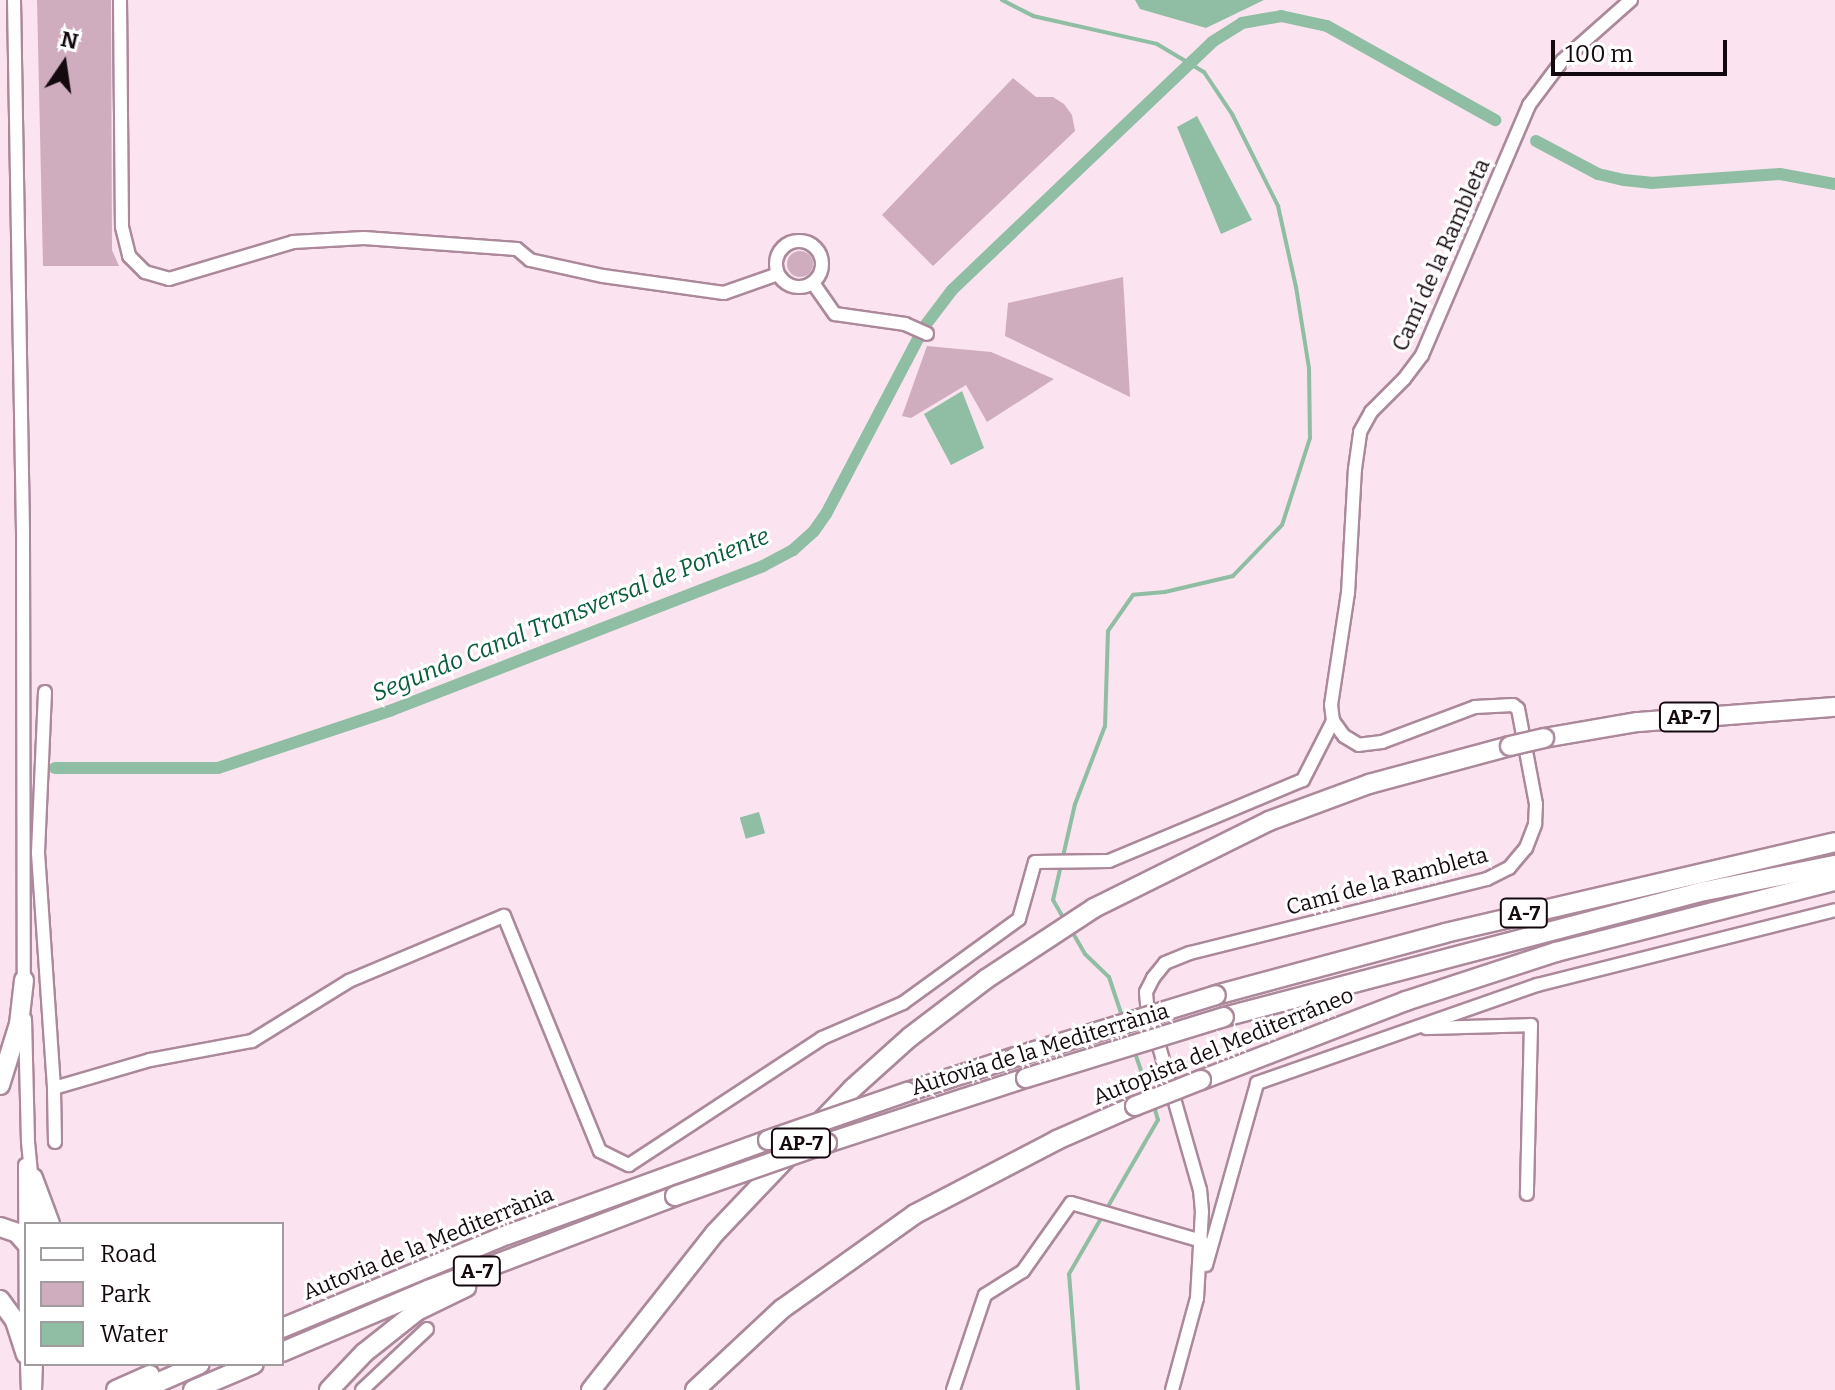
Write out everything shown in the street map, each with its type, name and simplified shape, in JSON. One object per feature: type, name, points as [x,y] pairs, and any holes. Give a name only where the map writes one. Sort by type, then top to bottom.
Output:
[{"type":"highway","name":"AP-7","points":[[591,1390],[715,1233],[852,1089],[910,1037],[1050,935],[1094,908],[1269,821],[1369,784],[1544,738],[1653,721],[1835,707]]},
{"type":"highway","name":"Autovia de la Mediterrània","points":[[284,1327],[366,1290],[768,1140],[1015,1057],[1216,995],[1445,933],[1835,842]]},
{"type":"highway","name":"Autovia de la Mediterrània","points":[[284,1351],[428,1290],[675,1196],[1026,1078],[1224,1017],[1705,891],[1835,865]]},
{"type":"highway","name":"Autopista del Mediterráneo","points":[[695,1390],[782,1309],[915,1214],[1057,1140],[1135,1106],[1406,1001],[1556,952],[1835,881]]},
{"type":"highway","points":[[0,1085],[19,1024],[24,980]]},
{"type":"highway","points":[[33,1178],[49,1222]]},
{"type":"highway","points":[[0,1227],[17,1233],[24,1240]]},
{"type":"highway","points":[[329,1390],[364,1353],[417,1311],[540,1257],[560,1240]]},
{"type":"highway","points":[[284,1315],[335,1295],[366,1290]]},
{"type":"highway","points":[[0,1300],[15,1321],[24,1346]]},
{"type":"highway","points":[[116,1390],[170,1366]]},
{"type":"highway","points":[[141,1390],[195,1366]]},
{"type":"highway","points":[[193,1390],[249,1366]]},
{"type":"street","points":[[14,0],[23,534],[26,1222]]},
{"type":"street","points":[[120,0],[122,227],[129,256],[145,272],[169,279],[293,242],[364,238],[517,249],[530,260],[603,276],[724,293],[778,274]]},
{"type":"street","name":"Camí de la Rambleta","points":[[1172,1390],[1197,1298],[1202,1241],[1200,1190],[1147,1004],[1146,992],[1153,978],[1165,963],[1190,953],[1487,879],[1509,868],[1526,848],[1535,824],[1532,778],[1518,709],[1513,705],[1475,707],[1382,742],[1359,745],[1344,736],[1333,721],[1331,705],[1348,593],[1360,432],[1371,412],[1404,379],[1422,355],[1529,105],[1562,61],[1631,0]]},
{"type":"street","points":[[804,242],[818,250],[821,271],[813,283],[790,285],[778,274],[776,266],[781,250],[788,244],[804,242]]},
{"type":"street","points":[[813,283],[835,314],[905,324],[921,331]]},
{"type":"street","points":[[45,692],[38,853],[41,944],[50,1008],[55,1142]]},
{"type":"street","points":[[54,1088],[150,1060],[252,1041],[349,981],[504,916],[600,1151],[629,1165],[822,1038],[903,1003],[1019,919],[1035,862],[1109,861],[1303,780],[1333,721]]},
{"type":"street","points":[[1197,1298],[1257,1083],[1537,985],[1835,910]]},
{"type":"street","points":[[1414,1028],[1531,1025],[1527,1194]]},
{"type":"street","points":[[28,1142],[36,1222]]},
{"type":"street","points":[[953,1390],[985,1295],[1023,1271],[1071,1203],[1202,1241]]},
{"type":"street","points":[[362,1390],[427,1329]]},
{"type":"street","points":[[27,1366],[28,1390]]},
{"type":"street","points":[[35,1390],[36,1366]]},
{"type":"green space","points":[[37,0],[111,0],[112,250],[119,266],[43,266]]},
{"type":"green space","points":[[1013,78],[1036,97],[1053,97],[1064,104],[1072,115],[1075,131],[933,266],[882,215]]},
{"type":"green space","points":[[800,251],[809,255],[813,264],[809,273],[800,277],[791,273],[787,264],[791,255]]},
{"type":"green space","points":[[1123,277],[1130,397],[1005,336],[1008,303]]},
{"type":"green space","points":[[927,346],[991,352],[1054,379],[987,422],[966,385],[911,418],[902,416]]},
{"type":"water","points":[[1135,0],[1264,0],[1206,28],[1140,9]]},
{"type":"water","points":[[1197,116],[1252,220],[1221,234],[1177,127]]},
{"type":"water","points":[[962,391],[984,448],[951,465],[924,414]]},
{"type":"water","points":[[759,812],[765,833],[746,839],[740,818]]},
{"type":"waterway","points":[[1002,0],[1033,16],[1157,44],[1204,72],[1232,114],[1278,206],[1296,287],[1309,368],[1310,438],[1282,525],[1233,576],[1165,592],[1133,595],[1108,631],[1105,726],[1075,804],[1053,900],[1065,921]]},
{"type":"waterway","name":"Segundo Canal Transversal de Poniente","points":[[55,768],[218,768],[392,710],[763,566],[793,550],[814,531],[826,514],[924,327],[952,290],[1212,42],[1242,23],[1281,16],[1327,26],[1495,120]]},
{"type":"waterway","points":[[1536,141],[1598,174],[1624,180],[1651,183],[1780,174],[1835,184]]},
{"type":"waterway","points":[[1070,928],[1085,954],[1109,977],[1123,1019]]},
{"type":"waterway","points":[[1134,1050],[1149,1094]]},
{"type":"waterway","points":[[1078,1390],[1069,1274],[1158,1120],[1154,1106]]}]
